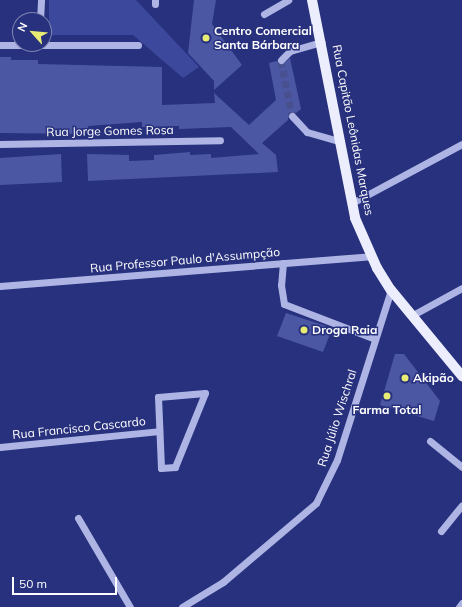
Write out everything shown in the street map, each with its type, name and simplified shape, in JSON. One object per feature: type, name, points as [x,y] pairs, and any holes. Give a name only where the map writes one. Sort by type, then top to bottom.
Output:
[{"type":"main road","name":"Rua Capitão Leônidas Marques","points":[[312,0],[322,42],[352,203],[371,256],[391,290],[462,376]]},
{"type":"street","points":[[40,12],[41,0]]},
{"type":"street","points":[[264,14],[288,0]]},
{"type":"street","points":[[281,60],[290,51],[322,42]]},
{"type":"street","points":[[0,45],[12,45]]},
{"type":"street","points":[[52,45],[138,46]]},
{"type":"street","points":[[292,116],[307,132],[341,142]]},
{"type":"street","name":"Rua Jorge Gomes Rosa","points":[[0,144],[220,140]]},
{"type":"street","points":[[352,203],[462,144]]},
{"type":"street","name":"Rua Professor Paulo d'Assumpção","points":[[0,286],[371,256]]},
{"type":"street","points":[[283,263],[280,285],[284,304],[375,339]]},
{"type":"street","points":[[411,316],[462,288]]},
{"type":"street","name":"Rua Júlio Wischral","points":[[182,607],[223,582],[316,503],[337,460],[391,290]]},
{"type":"street","name":"Rua Francisco Cascardo","points":[[206,393],[175,467],[161,468],[160,431],[158,397],[206,393]]},
{"type":"street","name":"Rua Francisco Cascardo","points":[[0,448],[160,431]]},
{"type":"street","points":[[430,441],[462,467]]},
{"type":"street","points":[[441,531],[462,505]]},
{"type":"street","points":[[78,518],[130,607]]},
{"type":"street","points":[[459,607],[462,603]]},
{"type":"shaded area","points":[[49,0],[136,0],[199,67],[183,78],[133,35],[52,35],[52,12],[49,12]]},
{"type":"building","name":"Centro Comercial Santa Bárbara","points":[[194,0],[216,0],[212,24],[242,65],[214,90],[214,81],[188,53]]},
{"type":"building","points":[[0,57],[11,57],[11,60],[38,60],[38,64],[162,67],[162,105],[215,103],[214,93],[249,125],[276,100],[269,63],[276,61],[282,65],[290,58],[301,109],[296,113],[289,112],[288,120],[262,143],[276,155],[278,172],[88,181],[87,154],[129,155],[129,161],[154,160],[154,155],[190,152],[190,155],[211,154],[211,158],[259,154],[231,127],[179,129],[179,126],[142,127],[142,122],[88,126],[89,134],[0,133]]},
{"type":"building","points":[[61,154],[62,182],[0,185],[0,158]]},
{"type":"building","name":"Droga Raia","points":[[286,313],[326,326],[330,334],[323,352],[277,336]]},
{"type":"building","name":"Akipão","points":[[395,354],[404,354],[440,401],[434,421],[380,405]]},
{"type":"tunnel","points":[[281,60],[292,116]]},
{"type":"place","name":"Centro Comercial Santa Bárbara","points":[[206,38]]},
{"type":"place","name":"Droga Raia","points":[[304,330]]},
{"type":"place","name":"Akipão","points":[[405,378]]},
{"type":"place","name":"Farma Total","points":[[387,396]]}]
